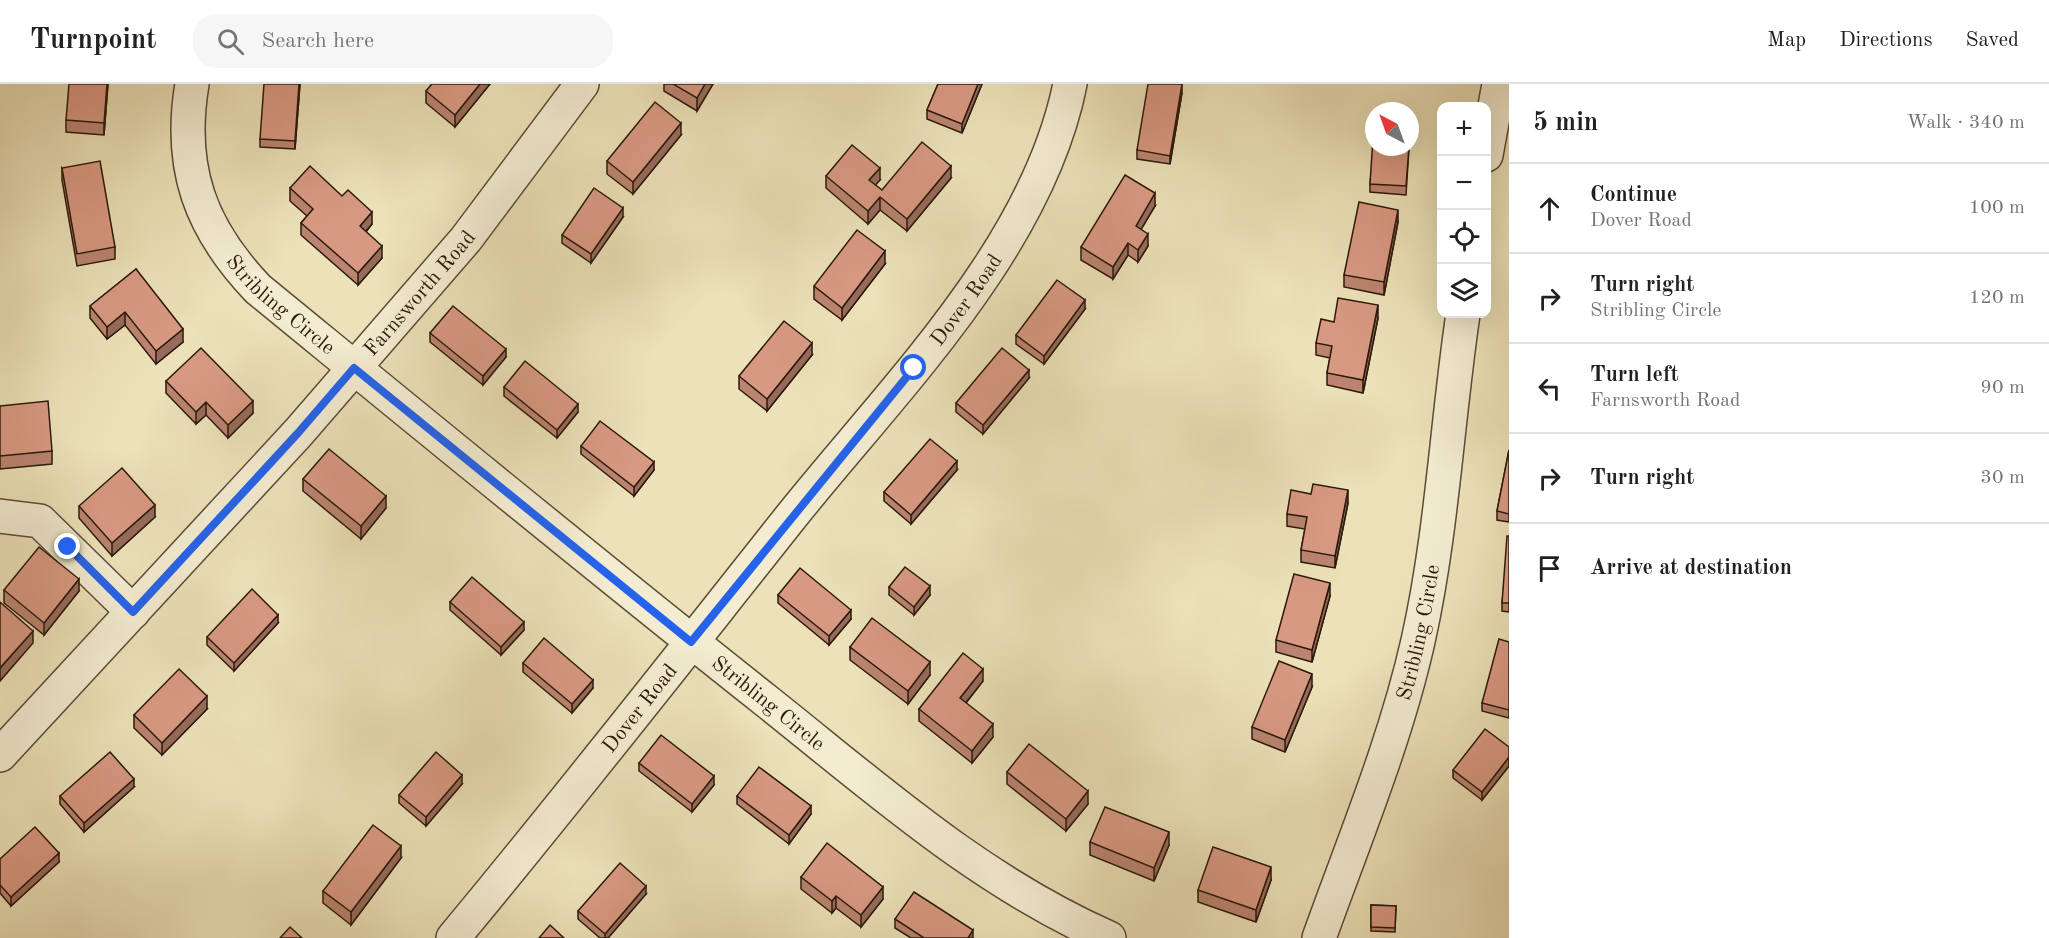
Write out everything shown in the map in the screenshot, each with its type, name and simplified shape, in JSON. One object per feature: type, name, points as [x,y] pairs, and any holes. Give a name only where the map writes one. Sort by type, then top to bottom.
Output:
[{"type":"street","name":"Stribling Circle","points":[[192,84],[187,129],[189,164],[198,200],[213,233],[233,263],[258,289],[691,642],[946,844],[1009,887],[1075,923],[1109,938]]},
{"type":"street","name":"Farnsworth Road","points":[[0,755],[298,433],[466,239],[582,84]]},
{"type":"street","name":"Dover Road","points":[[453,938],[914,368],[1001,248],[1042,172],[1063,116],[1070,84]]},
{"type":"street","points":[[1491,128],[1499,84]]},
{"type":"street","name":"Stribling Circle","points":[[1319,938],[1383,762],[1418,642],[1430,581],[1463,318]]},
{"type":"street","points":[[0,516],[40,521],[133,612]]},
{"type":"building","points":[[69,84],[107,84],[104,123],[66,120]]},
{"type":"building","points":[[264,84],[299,84],[295,141],[260,139]]},
{"type":"building","points":[[432,84],[480,84],[455,115],[426,91]]},
{"type":"building","points":[[673,84],[705,84],[697,98]]},
{"type":"building","points":[[938,84],[978,84],[962,124],[927,110]]},
{"type":"building","points":[[1148,84],[1182,84],[1170,156],[1137,150]]},
{"type":"building","points":[[655,102],[681,123],[633,182],[607,161]]},
{"type":"building","points":[[922,142],[951,166],[907,219],[880,197],[868,211],[826,176],[852,145],[880,168],[869,180],[882,190]]},
{"type":"building","points":[[1372,156],[1408,156],[1406,186],[1370,184]]},
{"type":"building","points":[[100,161],[115,247],[77,254],[62,168]]},
{"type":"building","points":[[310,166],[342,196],[348,190],[372,212],[360,226],[382,246],[358,273],[301,223],[313,209],[290,188]]},
{"type":"building","points":[[1125,175],[1155,193],[1136,226],[1148,234],[1138,250],[1128,243],[1113,267],[1081,247]]},
{"type":"building","points":[[594,188],[623,208],[591,254],[562,235]]},
{"type":"building","points":[[1359,202],[1398,210],[1384,282],[1344,275]]},
{"type":"building","points":[[857,230],[885,251],[842,308],[814,286]]},
{"type":"building","points":[[136,269],[183,329],[156,351],[125,312],[107,327],[90,306]]},
{"type":"building","points":[[1057,280],[1085,300],[1044,356],[1016,335]]},
{"type":"building","points":[[1338,298],[1378,305],[1363,380],[1327,373],[1332,346],[1316,343],[1321,319],[1334,322]]},
{"type":"building","points":[[453,306],[506,349],[483,376],[430,333]]},
{"type":"building","points":[[784,321],[812,343],[767,399],[739,376]]},
{"type":"building","points":[[201,348],[253,401],[228,425],[206,402],[196,412],[166,381]]},
{"type":"building","points":[[1002,348],[1029,370],[983,425],[956,403]]},
{"type":"building","points":[[525,361],[578,404],[557,430],[504,387]]},
{"type":"building","points":[[48,401],[52,451],[0,456],[0,406]]},
{"type":"building","points":[[600,421],[654,462],[634,487],[581,446]]},
{"type":"building","points":[[930,439],[957,461],[911,515],[884,492]]},
{"type":"building","points":[[329,449],[386,496],[361,526],[303,479]]},
{"type":"building","points":[[1509,450],[1509,514],[1497,511]]},
{"type":"building","points":[[122,468],[155,505],[112,543],[79,506]]},
{"type":"building","points":[[1313,484],[1348,490],[1335,556],[1301,550],[1307,517],[1287,514],[1291,490],[1311,494]]},
{"type":"building","points":[[1507,536],[1509,536],[1509,603],[1502,603]]},
{"type":"building","points":[[39,547],[79,579],[44,623],[4,590]]},
{"type":"building","points":[[905,567],[930,586],[914,607],[889,587]]},
{"type":"building","points":[[800,568],[851,610],[829,636],[778,595]]},
{"type":"building","points":[[1294,574],[1330,583],[1312,650],[1276,640]]},
{"type":"building","points":[[472,577],[524,622],[501,647],[450,602]]},
{"type":"building","points":[[252,589],[278,615],[234,663],[207,637]]},
{"type":"building","points":[[0,602],[33,631],[0,668]]},
{"type":"building","points":[[872,618],[930,662],[908,691],[850,647]]},
{"type":"building","points":[[544,638],[593,680],[572,704],[523,663]]},
{"type":"building","points":[[1499,639],[1509,642],[1509,710],[1482,703]]},
{"type":"building","points":[[963,653],[983,669],[960,698],[993,724],[972,751],[919,709]]},
{"type":"building","points":[[1279,661],[1312,674],[1285,740],[1252,727]]},
{"type":"building","points":[[179,669],[207,696],[162,743],[134,715]]},
{"type":"building","points":[[1485,729],[1509,747],[1509,757],[1482,792],[1453,770]]},
{"type":"building","points":[[661,735],[714,776],[692,804],[639,763]]},
{"type":"building","points":[[1029,744],[1088,791],[1066,819],[1007,772]]},
{"type":"building","points":[[110,752],[134,779],[84,823],[60,796]]},
{"type":"building","points":[[436,752],[462,775],[426,817],[399,795]]},
{"type":"building","points":[[759,767],[811,806],[789,835],[737,796]]},
{"type":"building","points":[[1105,807],[1169,832],[1154,868],[1090,842]]},
{"type":"building","points":[[373,825],[401,846],[351,912],[323,891]]},
{"type":"building","points":[[35,827],[59,853],[11,897],[0,885],[0,859]]},
{"type":"building","points":[[827,843],[883,887],[861,915],[836,896],[832,901],[801,877]]},
{"type":"building","points":[[1213,847],[1271,867],[1256,910],[1198,890]]},
{"type":"building","points":[[620,863],[646,886],[605,934],[578,911]]},
{"type":"building","points":[[914,892],[973,930],[968,938],[924,938],[895,919]]},
{"type":"building","points":[[1371,905],[1396,906],[1395,928],[1371,927]]},
{"type":"building","points":[[550,925],[564,938],[539,938]]},
{"type":"building","points":[[290,927],[302,938],[280,938]]},
{"type":"route","points":[[68,547],[133,612],[298,433],[354,368],[691,642],[839,456],[914,368]]}]
